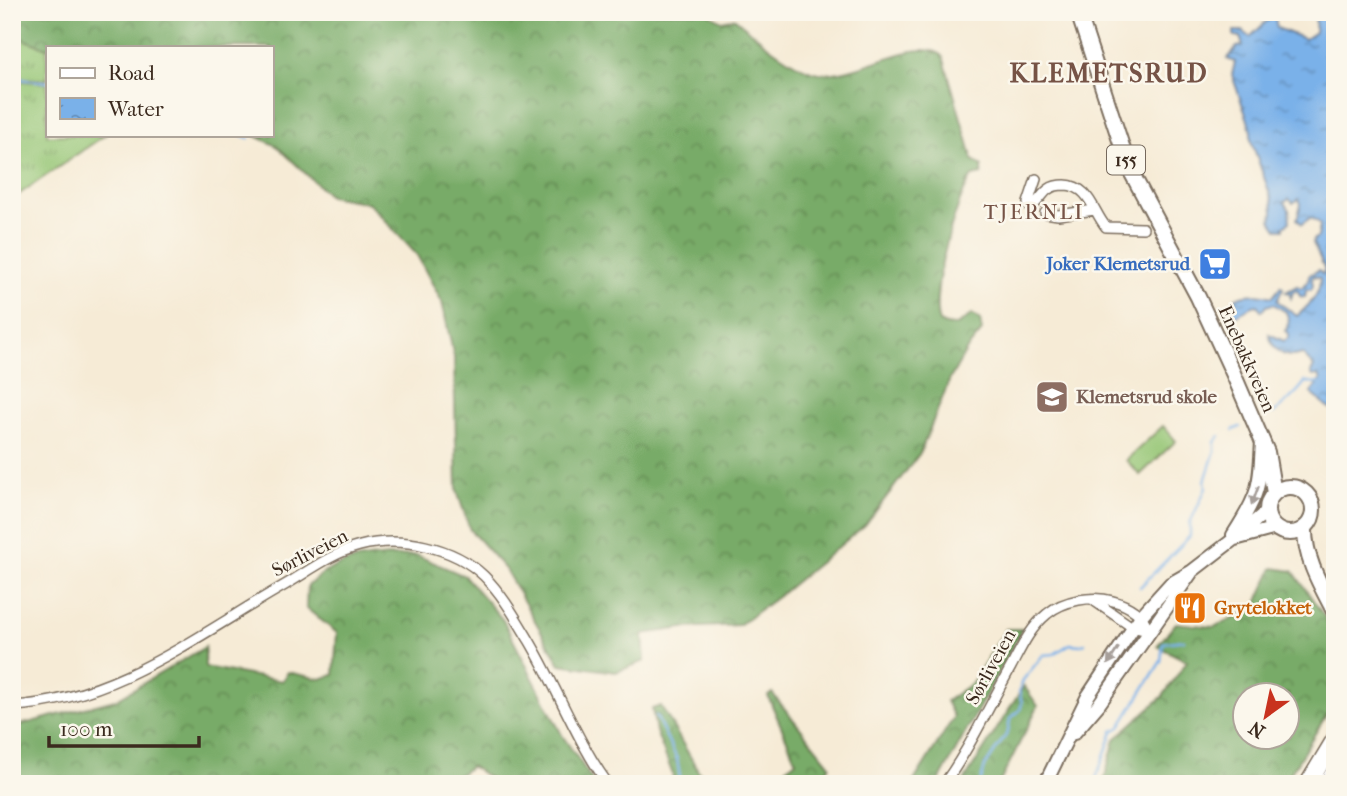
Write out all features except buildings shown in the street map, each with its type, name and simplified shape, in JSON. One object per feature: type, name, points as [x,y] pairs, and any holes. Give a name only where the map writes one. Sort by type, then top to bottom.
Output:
[{"type":"highway","points":[[1308,784],[1335,739]]},
{"type":"highway","points":[[1327,784],[1335,771]]},
{"type":"main road","name":"Enebakkveien","points":[[1078,12],[1129,168],[1198,297],[1264,446],[1290,487],[1304,491],[1310,497],[1313,511],[1305,527]]},
{"type":"main road","name":"Enebakkveien","points":[[1264,446],[1274,493]]},
{"type":"main road","points":[[1231,542],[1256,495],[1264,446]]},
{"type":"main road","points":[[1045,784],[1088,696],[1140,616],[1170,584],[1231,542],[1267,511],[1274,493],[1281,488],[1290,487]]},
{"type":"main road","name":"155","points":[[1267,511],[1270,520],[1282,530],[1313,568]]},
{"type":"main road","points":[[1231,542],[1305,527]]},
{"type":"main road","name":"155","points":[[1305,527],[1306,544],[1313,568],[1335,613]]},
{"type":"main road","points":[[1071,735],[1099,704],[1191,572]]},
{"type":"street","points":[[1036,179],[1029,205],[1035,204],[1048,189],[1064,185],[1074,187],[1084,192],[1103,225],[1108,228],[1143,228]]},
{"type":"street","points":[[1045,213],[1058,215],[1095,210]]},
{"type":"street","name":"Sørliveien","points":[[12,706],[90,691],[124,677],[168,654],[315,566],[357,547],[374,543],[420,545],[456,557],[482,574],[501,595],[537,652],[587,750],[608,784]]},
{"type":"street","name":"Sørliveien","points":[[944,784],[1032,630],[1049,611],[1080,600],[1110,600],[1140,616]]},
{"type":"street","points":[[1093,600],[1132,627],[1149,631]]},
{"type":"street","points":[[1140,616],[1149,631]]},
{"type":"green space","points":[[12,12],[706,12],[722,21],[734,18],[780,54],[811,71],[843,71],[899,54],[931,51],[943,56],[973,160],[982,166],[982,174],[972,176],[965,188],[951,226],[938,291],[939,322],[949,326],[957,325],[972,314],[980,320],[982,331],[967,349],[950,379],[920,453],[865,525],[781,594],[739,625],[683,628],[643,634],[645,661],[616,672],[560,664],[505,569],[470,530],[457,491],[454,357],[442,302],[417,255],[369,203],[329,196],[277,146],[256,136],[273,136],[273,46],[46,48],[12,35]]},
{"type":"green space","points":[[12,35],[46,48],[46,80],[12,77]]},
{"type":"green space","points":[[12,80],[46,83],[46,136],[104,136],[12,199]]},
{"type":"green space","points":[[1163,426],[1176,441],[1140,475],[1126,460]]},
{"type":"green space","points":[[416,555],[465,576],[503,620],[562,735],[595,784],[498,784],[471,766],[447,784],[12,784],[12,727],[115,700],[205,647],[205,667],[282,681],[288,672],[320,679],[334,675],[337,633],[306,608],[307,587],[344,563]]},
{"type":"green space","points":[[1273,568],[1293,571],[1335,632],[1335,701],[1284,784],[1103,784],[1115,739],[1163,696],[1187,661],[1157,646],[1176,623],[1214,627],[1254,609]]},
{"type":"green space","points":[[1006,629],[1022,629],[938,783],[912,784],[954,717],[946,701],[972,683]]},
{"type":"green space","points":[[1024,686],[1038,706],[999,784],[962,784]]},
{"type":"green space","points":[[772,693],[830,765],[820,784],[765,784],[796,761],[768,696]]},
{"type":"green space","points":[[661,706],[706,784],[670,784],[673,775],[656,732],[652,709]]},
{"type":"water","points":[[1266,12],[1274,12],[1277,28],[1305,39],[1315,32],[1316,12],[1335,12],[1335,413],[1311,393],[1321,380],[1319,375],[1313,376],[1311,373],[1314,366],[1302,354],[1285,355],[1273,345],[1269,334],[1284,341],[1288,338],[1286,331],[1289,320],[1286,312],[1273,304],[1262,311],[1257,305],[1233,317],[1230,309],[1232,303],[1242,296],[1258,294],[1272,297],[1281,286],[1283,288],[1277,301],[1297,316],[1316,295],[1320,278],[1312,278],[1313,287],[1306,290],[1305,297],[1300,296],[1297,290],[1291,298],[1286,292],[1297,286],[1301,288],[1308,282],[1309,275],[1319,270],[1324,273],[1313,243],[1318,237],[1320,225],[1310,218],[1302,224],[1297,219],[1301,204],[1299,199],[1293,203],[1289,199],[1285,202],[1289,209],[1290,222],[1284,229],[1277,229],[1271,220],[1272,200],[1232,75],[1235,62],[1227,59],[1237,47],[1243,46],[1240,37],[1234,36],[1234,31],[1243,31],[1250,37],[1269,19]]},
{"type":"waterway","points":[[12,78],[46,82]]},
{"type":"waterway","points":[[244,136],[249,138]]},
{"type":"waterway","points":[[1273,413],[1305,382],[1319,383]]},
{"type":"waterway","points":[[1233,430],[1240,427]]},
{"type":"waterway","points":[[1140,587],[1190,536],[1190,523],[1206,488],[1205,481],[1215,451],[1215,442],[1220,436]]},
{"type":"waterway","points":[[1094,784],[1113,731],[1120,727],[1161,661],[1163,643],[1184,640]]},
{"type":"waterway","points":[[980,784],[985,766],[1008,732],[1010,719],[1020,710],[1022,703],[1019,691],[1023,680],[1043,655],[1054,654],[1070,644],[1085,643]]},
{"type":"waterway","points":[[656,716],[677,759],[681,784]]},
{"type":"place","name":"Joker Klemetsrud","points":[[1215,264]]},
{"type":"place","name":"Klemetsrud skole","points":[[1052,397]]},
{"type":"place","name":"Grytelokket","points":[[1190,608]]},
{"type":"district","name":"KLEMETSRUD","points":[[1109,73]]},
{"type":"district","name":"TJERNLI","points":[[1034,212]]}]
